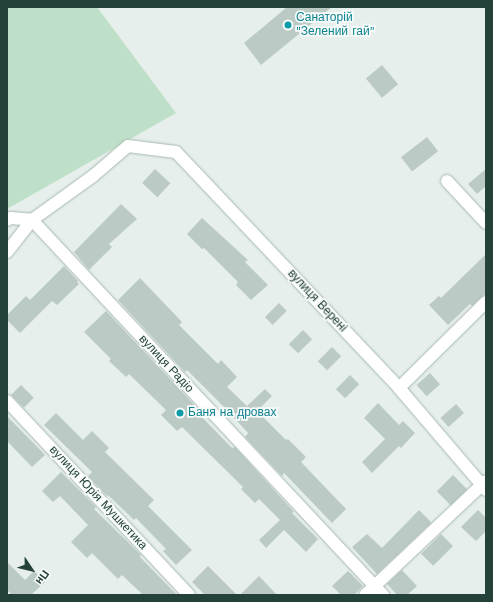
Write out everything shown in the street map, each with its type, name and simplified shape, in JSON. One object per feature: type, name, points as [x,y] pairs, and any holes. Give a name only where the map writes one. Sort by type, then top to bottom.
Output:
[{"type":"street","name":"вулиця Верені","points":[[32,220],[93,176],[128,146],[176,152],[398,388],[485,485]]},
{"type":"street","points":[[446,181],[486,223]]},
{"type":"street","points":[[7,220],[11,218],[32,220]]},
{"type":"street","points":[[7,252],[32,220]]},
{"type":"street","name":"вулиця Радіо","points":[[32,220],[383,595]]},
{"type":"street","points":[[398,388],[486,302]]},
{"type":"street","name":"вулиця Юрія Мушкетика","points":[[7,401],[189,595]]},
{"type":"street","points":[[365,595],[485,485]]},
{"type":"green space","points":[[7,7],[97,7],[176,113],[7,209]]},
{"type":"building","name":"Санаторій \"Зелений гай\"","points":[[287,7],[332,7],[261,65],[244,43]]},
{"type":"building","points":[[382,65],[398,84],[382,98],[366,78]]},
{"type":"building","points":[[427,137],[438,151],[412,172],[401,157]]},
{"type":"building","points":[[155,169],[170,183],[157,197],[142,183]]},
{"type":"building","points":[[486,169],[486,186],[477,194],[468,184]]},
{"type":"building","points":[[121,204],[137,219],[109,244],[112,247],[89,270],[74,252]]},
{"type":"building","points":[[202,218],[248,260],[245,262],[268,285],[251,300],[236,285],[238,282],[204,248],[202,249],[187,234]]},
{"type":"building","points":[[486,254],[486,293],[472,306],[470,304],[448,325],[429,305],[439,296],[441,298]]},
{"type":"building","points":[[64,266],[79,284],[57,305],[52,301],[20,333],[7,320],[7,315],[26,296],[30,300]]},
{"type":"building","points":[[140,278],[182,322],[179,325],[218,364],[221,360],[237,377],[227,387],[247,406],[265,389],[272,396],[257,411],[286,440],[288,439],[306,457],[301,462],[346,509],[332,523],[284,473],[282,476],[245,437],[248,433],[227,410],[187,370],[185,372],[118,300]]},
{"type":"building","points":[[279,303],[287,311],[273,325],[265,317]]},
{"type":"building","points":[[106,311],[199,410],[197,412],[232,448],[235,447],[294,512],[292,513],[318,539],[306,552],[284,530],[266,548],[259,540],[280,520],[259,499],[255,503],[241,489],[243,487],[182,427],[177,431],[161,415],[166,410],[129,374],[126,377],[109,361],[111,359],[84,332]]},
{"type":"building","points":[[303,330],[312,339],[298,353],[289,344]]},
{"type":"building","points":[[332,347],[341,356],[327,370],[318,361]]},
{"type":"building","points":[[430,373],[440,384],[427,396],[417,385]]},
{"type":"building","points":[[350,375],[359,384],[345,398],[336,389]]},
{"type":"building","points":[[21,385],[34,398],[24,408],[11,395]]},
{"type":"building","points":[[378,403],[399,425],[403,421],[415,433],[401,448],[399,446],[372,473],[362,462],[385,439],[364,418]]},
{"type":"building","points":[[456,404],[464,413],[448,427],[440,418]]},
{"type":"building","points":[[56,413],[83,440],[92,431],[109,448],[105,452],[154,500],[148,506],[192,550],[176,565],[163,551],[166,549],[136,518],[134,520],[108,495],[107,496],[88,476],[92,472],[44,425]]},
{"type":"building","points":[[7,416],[45,455],[32,467],[7,441]]},
{"type":"building","points":[[61,472],[96,507],[94,509],[141,555],[140,557],[177,595],[143,595],[122,575],[118,579],[92,553],[87,558],[71,542],[88,525],[60,496],[53,502],[42,491]]},
{"type":"building","points":[[453,475],[467,489],[451,505],[437,491]]},
{"type":"building","points":[[419,510],[431,522],[430,524],[377,574],[352,547],[367,534],[382,548]]},
{"type":"building","points":[[478,510],[486,518],[486,531],[476,541],[461,527]]},
{"type":"building","points":[[441,534],[453,546],[433,566],[421,554]]},
{"type":"building","points":[[7,562],[25,580],[34,571],[45,582],[31,595],[12,595],[7,590]]},
{"type":"building","points":[[208,566],[237,595],[205,595],[192,582]]},
{"type":"building","points":[[402,570],[417,586],[407,595],[397,595],[387,584]]},
{"type":"building","points":[[348,571],[363,586],[354,595],[341,595],[332,586]]},
{"type":"building","points":[[259,576],[277,595],[240,595]]},
{"type":"place","name":"Санаторій \"Зелений гай\"","points":[[288,25]]},
{"type":"place","name":"Баня на дровах","points":[[180,413]]}]
